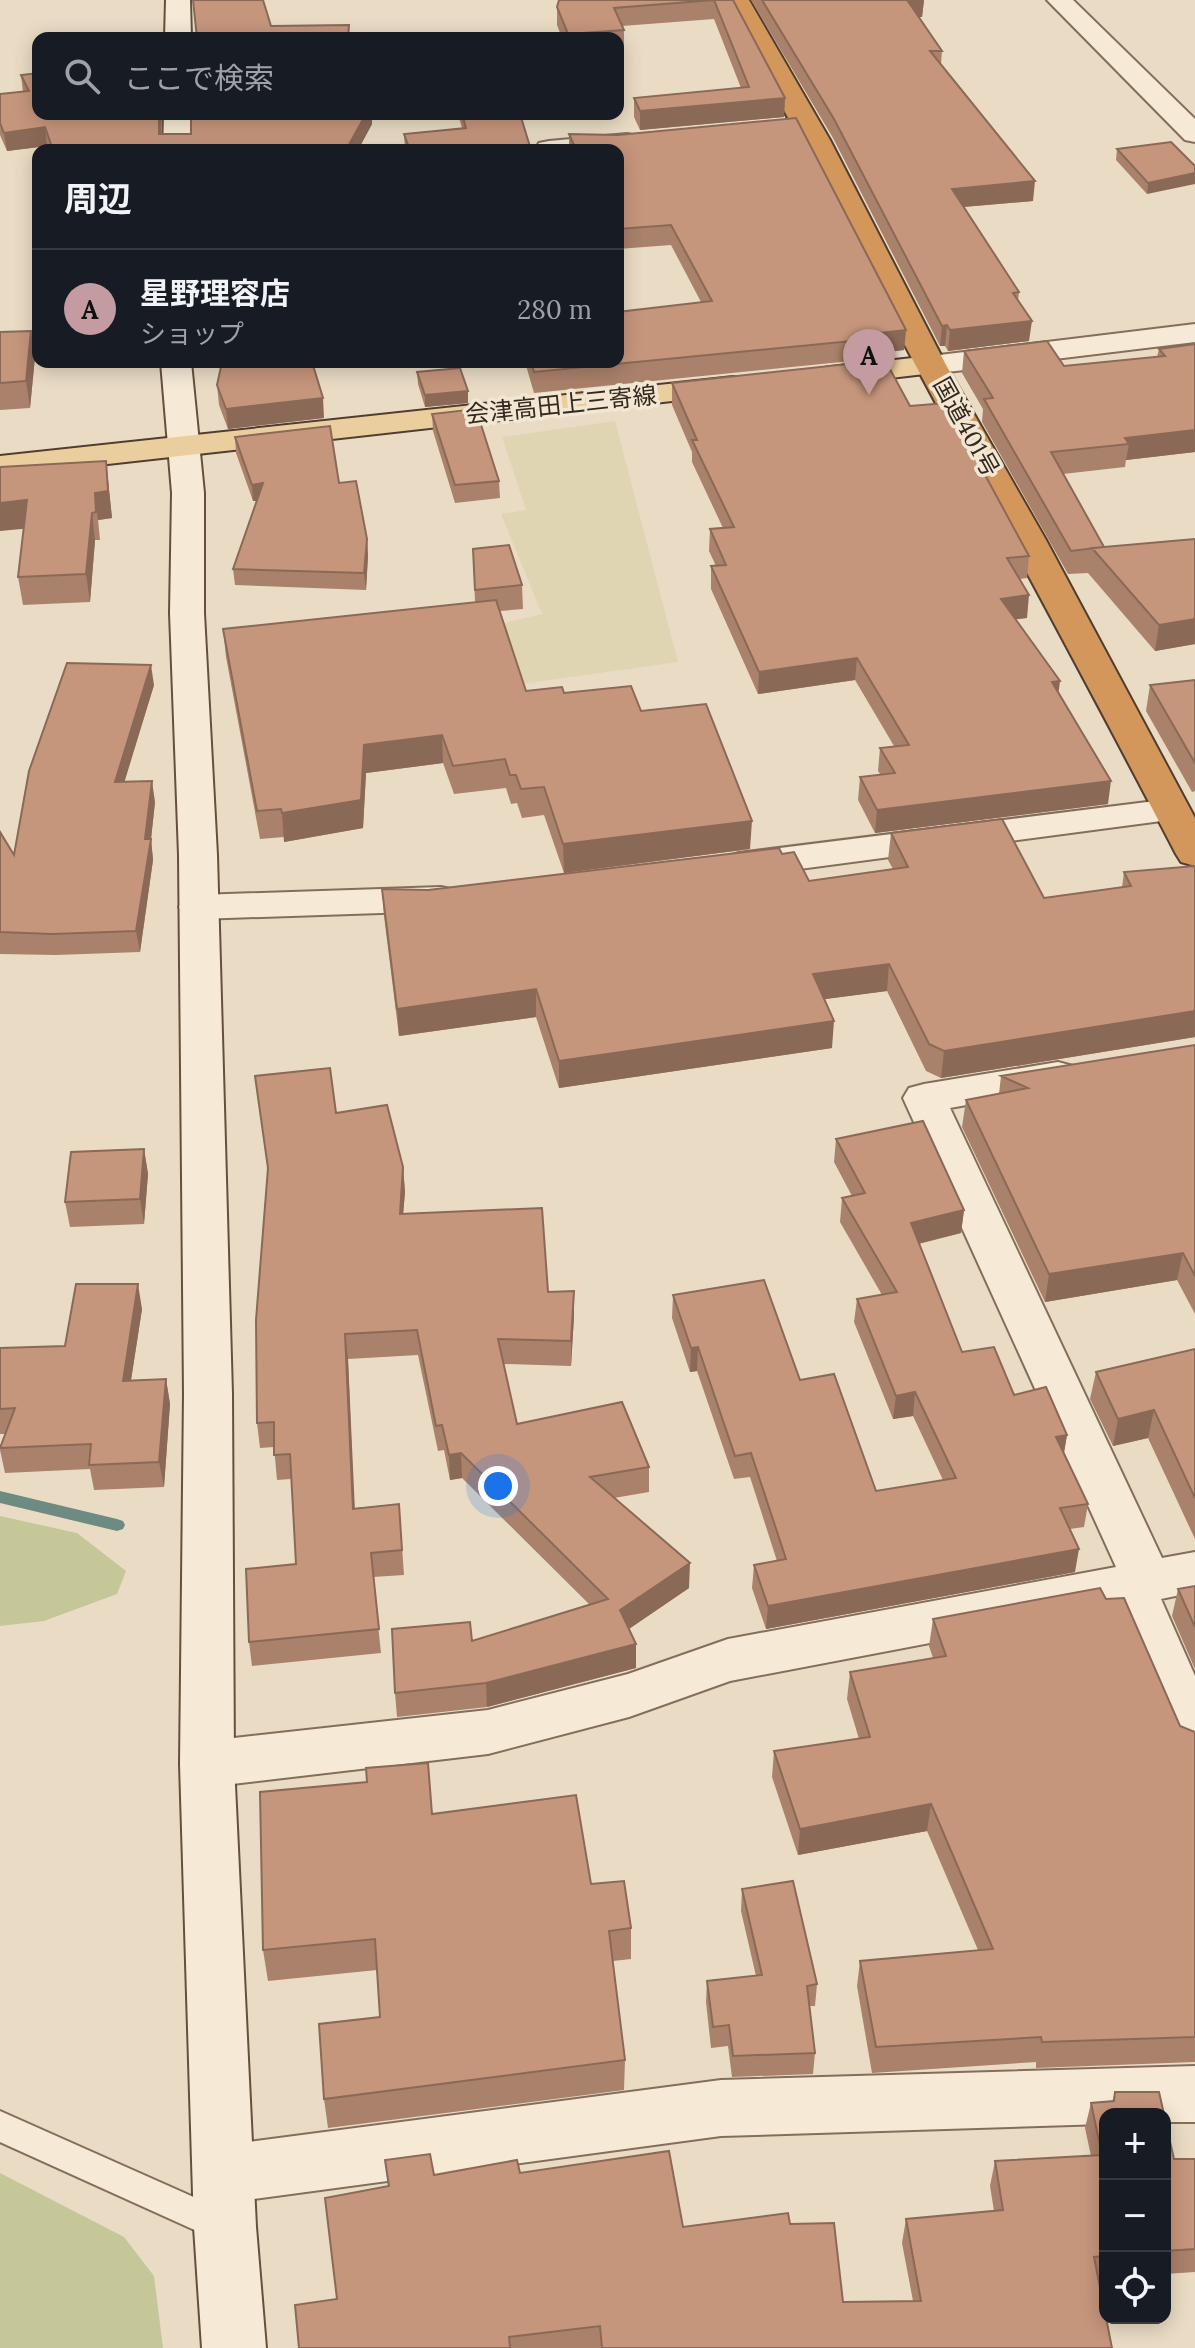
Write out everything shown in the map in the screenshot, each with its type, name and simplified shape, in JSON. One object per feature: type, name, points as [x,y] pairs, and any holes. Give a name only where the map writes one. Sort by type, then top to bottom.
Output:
[{"type":"highway","name":"国道401号","points":[[737,0],[793,127],[1029,540],[1195,854]]},
{"type":"main road","name":"会津高田上三寄線","points":[[0,466],[931,365]]},
{"type":"street","points":[[178,0],[178,32]]},
{"type":"street","points":[[1059,0],[1195,134]]},
{"type":"street","points":[[177,120],[177,144]]},
{"type":"street","points":[[608,144],[656,140]]},
{"type":"street","points":[[931,365],[1195,333]]},
{"type":"street","points":[[177,368],[185,447],[199,907],[208,1394],[207,1764],[234,2348]]},
{"type":"street","points":[[704,869],[1171,810]]},
{"type":"street","points":[[199,907],[484,898]]},
{"type":"street","points":[[1102,1069],[924,1098],[1157,1579],[1195,1736]]},
{"type":"street","points":[[207,1764],[488,1732],[629,1695],[728,1660],[1157,1579]]},
{"type":"street","points":[[225,2201],[721,2108],[1195,2094]]},
{"type":"lane","points":[[0,2126],[225,2201]]},
{"type":"shaded area","points":[[615,421],[678,662],[521,684],[504,623],[542,614],[501,514],[526,510],[502,437]]},
{"type":"green space","points":[[0,1516],[77,1533],[126,1571],[117,1594],[44,1621],[0,1626]]},
{"type":"green space","points":[[0,2173],[124,2237],[154,2276],[163,2348],[0,2348]]},
{"type":"building","points":[[193,0],[263,0],[271,26],[349,25],[348,32],[196,32]]},
{"type":"building","points":[[559,0],[714,0],[614,8],[624,30],[596,32],[567,32],[557,7]]},
{"type":"building","points":[[714,0],[733,0],[785,98],[640,111],[634,98],[749,87]]},
{"type":"building","points":[[762,0],[907,0],[942,51],[930,51],[1035,181],[952,189],[1019,292],[1013,293],[1032,321],[950,330],[947,325],[942,326],[834,119]]},
{"type":"building","points":[[32,74],[32,120],[159,120],[159,134],[191,134],[191,120],[363,120],[349,144],[51,144],[45,127],[4,133],[0,123],[0,94],[29,91],[21,75]]},
{"type":"building","points":[[796,118],[906,330],[870,334],[873,339],[624,363],[624,311],[712,301],[671,225],[624,229],[624,144],[573,144],[569,134],[618,135]]},
{"type":"building","points":[[464,120],[522,120],[529,144],[408,144],[404,134],[466,128]]},
{"type":"building","points":[[1171,142],[1195,166],[1195,173],[1148,183],[1117,149]]},
{"type":"building","points":[[31,331],[26,381],[0,383],[0,332]]},
{"type":"building","points":[[1047,341],[1064,366],[1165,356],[1159,349],[1195,344],[1195,430],[1125,438],[1129,444],[1051,452],[1104,547],[1071,551],[984,399],[993,398],[964,351]]},
{"type":"building","points":[[885,360],[910,406],[946,403],[1029,556],[1007,558],[1029,595],[1001,599],[1060,681],[1052,682],[1111,781],[877,810],[860,777],[895,773],[880,748],[909,745],[857,658],[759,672],[711,566],[726,565],[710,529],[734,527],[692,440],[697,440],[672,383]]},
{"type":"building","points":[[221,368],[314,368],[323,398],[226,409],[217,385]]},
{"type":"building","points":[[460,368],[468,391],[425,395],[417,372]]},
{"type":"building","points":[[533,368],[575,368],[534,372]]},
{"type":"building","points":[[476,409],[499,481],[455,485],[432,414]]},
{"type":"building","points":[[330,426],[339,483],[356,481],[367,539],[364,573],[233,569],[263,483],[252,485],[235,437]]},
{"type":"building","points":[[106,461],[108,491],[95,493],[96,512],[92,513],[86,574],[18,577],[27,500],[0,503],[0,467]]},
{"type":"building","points":[[1195,539],[1195,619],[1159,625],[1092,548]]},
{"type":"building","points":[[509,545],[522,585],[475,590],[473,549]]},
{"type":"building","points":[[496,600],[526,691],[562,687],[564,693],[631,686],[641,711],[706,704],[752,821],[563,844],[544,787],[521,789],[516,775],[510,775],[505,759],[453,766],[442,735],[364,745],[361,800],[282,813],[281,809],[257,811],[223,629]]},
{"type":"building","points":[[67,663],[151,665],[115,782],[152,781],[145,839],[151,839],[136,931],[0,932],[0,832],[14,855],[29,771]]},
{"type":"building","points":[[1195,680],[1195,763],[1150,685]]},
{"type":"building","points":[[1002,819],[1044,898],[1131,886],[1124,872],[1195,866],[1195,1011],[944,1051],[929,1044],[889,964],[813,974],[834,1021],[559,1061],[536,989],[397,1009],[382,889],[428,890],[779,848],[782,854],[794,852],[809,881],[908,867],[891,833]]},
{"type":"building","points":[[1195,1045],[1195,1276],[1183,1253],[1049,1274],[966,1100],[1028,1088],[1001,1076]]},
{"type":"building","points":[[330,1068],[336,1113],[387,1105],[403,1167],[400,1214],[542,1208],[548,1292],[574,1291],[571,1341],[498,1339],[517,1424],[622,1402],[649,1467],[590,1477],[690,1563],[620,1610],[636,1644],[486,1683],[395,1693],[392,1629],[470,1622],[472,1641],[608,1599],[461,1453],[449,1455],[442,1425],[436,1426],[417,1330],[345,1334],[353,1509],[399,1504],[402,1550],[371,1553],[379,1629],[249,1642],[246,1569],[296,1564],[290,1454],[274,1455],[274,1422],[257,1423],[256,1320],[268,1168],[255,1076]]},
{"type":"building","points":[[923,1121],[964,1210],[911,1223],[962,1352],[994,1347],[1014,1395],[1046,1387],[1067,1435],[1056,1437],[1088,1504],[1060,1508],[1079,1549],[768,1606],[754,1565],[786,1559],[751,1453],[735,1456],[698,1347],[691,1348],[673,1295],[764,1280],[800,1380],[834,1374],[876,1491],[956,1478],[915,1392],[896,1396],[857,1299],[897,1292],[842,1198],[865,1193],[836,1139]]},
{"type":"building","points":[[144,1149],[140,1199],[65,1202],[71,1152]]},
{"type":"building","points":[[76,1284],[138,1284],[123,1381],[166,1379],[159,1462],[89,1465],[91,1444],[0,1448],[15,1408],[0,1409],[0,1348],[65,1346]]},
{"type":"building","points":[[1195,1349],[1195,1498],[1154,1410],[1118,1419],[1096,1372]]},
{"type":"building","points":[[1195,1586],[1195,1627],[1178,1589]]},
{"type":"building","points":[[1100,1588],[1106,1599],[1124,1598],[1180,1726],[1195,1732],[1195,2037],[1042,2042],[1041,2037],[876,2047],[860,1961],[993,1949],[931,1804],[800,1829],[774,1751],[870,1737],[850,1672],[946,1656],[933,1619]]},
{"type":"building","points":[[428,1763],[432,1814],[576,1795],[591,1884],[624,1881],[631,1928],[609,1931],[625,2060],[324,2099],[319,2024],[380,2017],[375,1939],[263,1950],[260,1792],[367,1782],[366,1768]]},
{"type":"building","points":[[793,1881],[817,1984],[807,1986],[815,2053],[733,2056],[729,2025],[713,2027],[707,1981],[762,1975],[742,1889]]},
{"type":"building","points":[[1115,2092],[1159,2092],[1163,2108],[1099,2108],[1099,2141],[1091,2103],[1114,2101]]},
{"type":"building","points":[[1171,2146],[1174,2159],[1195,2159],[1195,2249],[1171,2251]]},
{"type":"building","points":[[669,2151],[683,2227],[788,2213],[790,2224],[834,2223],[843,2302],[921,2301],[906,2219],[1003,2210],[995,2161],[1099,2155],[1099,2257],[1094,2257],[1099,2282],[1099,2324],[1107,2324],[1112,2348],[602,2348],[600,2326],[509,2337],[510,2348],[299,2348],[295,2305],[337,2299],[325,2198],[389,2186],[385,2160],[430,2154],[434,2175],[517,2160],[520,2173]]},
{"type":"waterway","points":[[0,1497],[117,1525]]},
{"type":"place","name":"星野理容店","points":[[869,395]]}]
